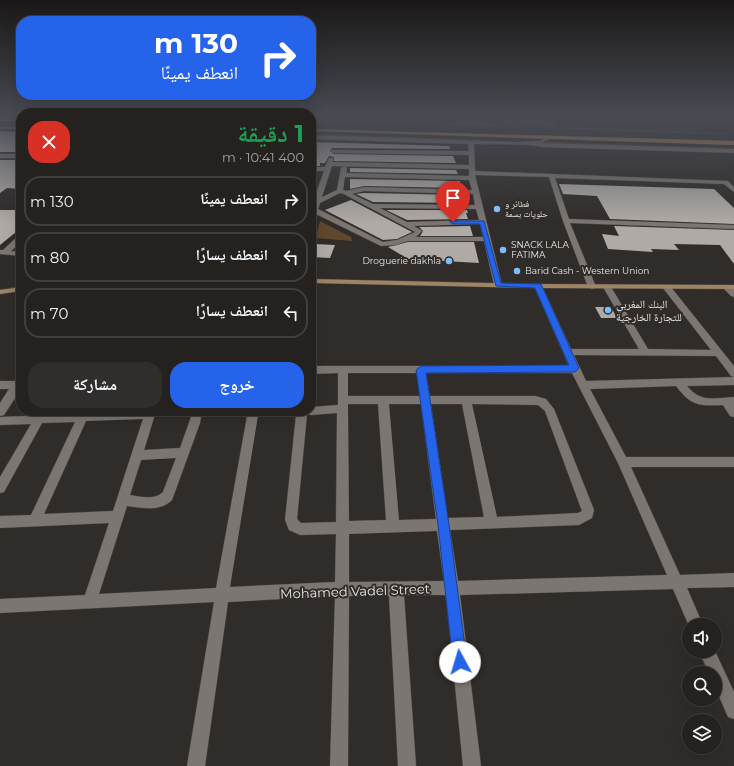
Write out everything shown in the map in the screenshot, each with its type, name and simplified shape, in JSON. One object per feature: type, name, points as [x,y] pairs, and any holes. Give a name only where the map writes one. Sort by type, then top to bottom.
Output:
[{"type":"main road","points":[[316,281],[592,287],[731,287]]},
{"type":"main road","points":[[0,292],[16,290]]},
{"type":"street","points":[[316,203],[334,152]]},
{"type":"street","points":[[385,152],[471,153],[471,173],[498,285]]},
{"type":"street","points":[[402,152],[403,165]]},
{"type":"street","points":[[0,156],[16,156]]},
{"type":"street","points":[[316,168],[345,164],[403,165],[471,173]]},
{"type":"street","points":[[343,192],[345,164]]},
{"type":"street","points":[[386,165],[387,190]]},
{"type":"street","points":[[344,175],[386,176],[471,173],[734,182]]},
{"type":"street","points":[[551,176],[566,221],[592,287]]},
{"type":"street","points":[[726,182],[734,190]]},
{"type":"street","points":[[316,206],[343,192],[357,189],[387,190],[402,199],[478,207]]},
{"type":"street","points":[[316,207],[381,244],[389,246],[408,239],[417,234],[419,231],[343,192]]},
{"type":"street","points":[[370,206],[402,199],[475,192]]},
{"type":"street","points":[[566,221],[734,227]]},
{"type":"street","points":[[406,224],[482,222]]},
{"type":"street","points":[[408,239],[486,239]]},
{"type":"street","points":[[2,252],[16,242]]},
{"type":"street","points":[[2,252],[16,253]]},
{"type":"street","points":[[538,286],[583,385],[623,462],[693,618]]},
{"type":"street","points":[[607,287],[646,353]]},
{"type":"street","points":[[731,287],[734,294]]},
{"type":"street","points":[[667,288],[734,374]]},
{"type":"street","points":[[568,352],[718,353]]},
{"type":"street","points":[[316,370],[575,368]]},
{"type":"street","points":[[339,766],[342,589],[341,529],[343,370]]},
{"type":"street","points":[[421,370],[444,525],[472,766]]},
{"type":"street","points":[[583,385],[734,381]]},
{"type":"street","points":[[678,382],[696,401],[730,402],[734,413]]},
{"type":"street","points":[[0,385],[16,385]]},
{"type":"street","points":[[0,412],[16,389]]},
{"type":"street","points":[[383,400],[393,527]]},
{"type":"street","points":[[301,416],[291,520],[294,526],[300,529],[492,524],[580,519],[588,514],[588,510],[549,409],[545,404],[535,400],[383,400],[342,404],[316,410]]},
{"type":"street","points":[[466,400],[492,524]]},
{"type":"street","points":[[0,421],[97,416]]},
{"type":"street","points":[[90,601],[150,416]]},
{"type":"street","points":[[122,500],[159,502],[165,500],[171,490],[195,416]]},
{"type":"street","points":[[196,766],[222,596],[252,416]]},
{"type":"street","points":[[35,520],[83,417]]},
{"type":"street","points":[[0,488],[39,419]]},
{"type":"street","points":[[138,455],[184,453]]},
{"type":"street","points":[[623,462],[734,462]]},
{"type":"street","points":[[0,522],[116,517]]},
{"type":"street","name":"Mohamed Vadel Street","points":[[0,606],[342,589],[452,588],[734,580]]},
{"type":"street","points":[[396,589],[407,766]]},
{"type":"street","points":[[710,658],[734,711]]},
{"type":"shaded area","points":[[320,221],[351,237],[352,241],[316,238]]},
{"type":"building","points":[[316,152],[331,152],[334,154],[453,156],[456,163],[334,161],[334,157],[329,156],[325,163],[320,163],[320,166],[316,166]]},
{"type":"building","points":[[0,160],[16,160],[16,189],[7,188],[0,193]]},
{"type":"building","points":[[350,168],[456,170],[458,174],[350,172]]},
{"type":"building","points":[[350,179],[460,181],[462,188],[364,186],[350,189]]},
{"type":"building","points":[[559,184],[714,189],[734,208],[734,224],[610,219],[597,196],[563,194]]},
{"type":"building","points":[[356,194],[463,195],[465,203],[373,202]]},
{"type":"building","points":[[351,200],[412,232],[397,239],[383,240],[325,210]]},
{"type":"building","points":[[0,210],[16,210],[16,232],[0,245]]},
{"type":"building","points":[[386,210],[467,210],[468,213],[466,213],[468,219],[407,220]]},
{"type":"building","points":[[470,226],[473,236],[420,236],[423,231],[419,227]]},
{"type":"building","points":[[614,226],[734,230],[734,264],[720,245],[674,244],[679,250],[651,249],[653,252],[608,249],[602,234],[619,236]]},
{"type":"building","points":[[408,242],[474,242],[479,263],[408,259],[388,247]]},
{"type":"building","points":[[316,244],[335,245],[330,258],[316,257]]},
{"type":"building","points":[[595,307],[611,307],[617,318],[601,318]]},
{"type":"place","name":"فطائر و حلويات بسمة","points":[[497,209]]},
{"type":"place","name":"SNACK LALA FATIMA","points":[[503,250]]},
{"type":"place","name":"Droguerie dakhla","points":[[449,261]]},
{"type":"place","name":"Barid Cash - Western Union","points":[[517,271]]},
{"type":"place","name":"البنك المغربي للتجارة الخارجية","points":[[608,310]]},
{"type":"route","points":[[453,222],[482,222],[498,285],[538,286],[575,368],[421,370],[444,525],[460,662]]}]
